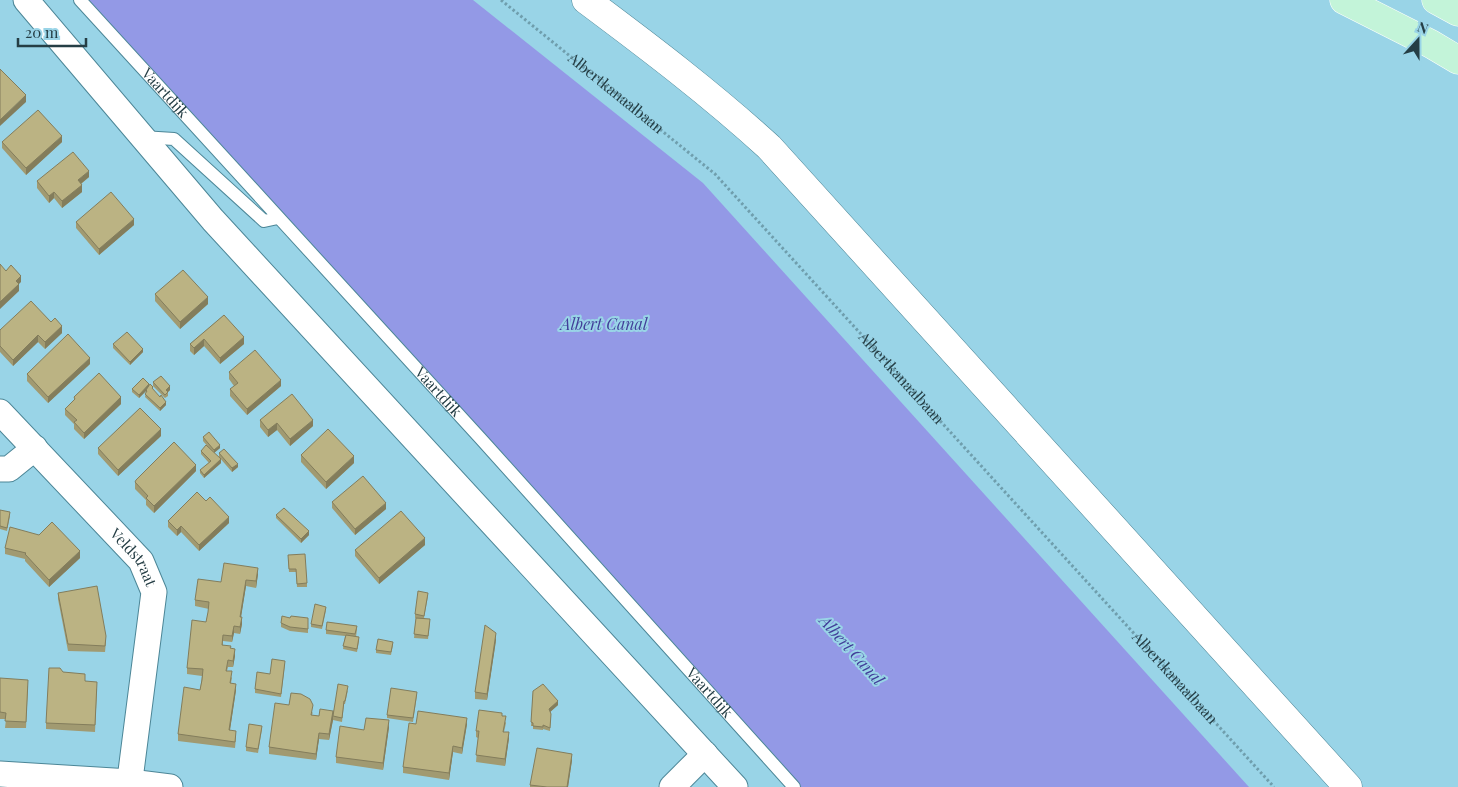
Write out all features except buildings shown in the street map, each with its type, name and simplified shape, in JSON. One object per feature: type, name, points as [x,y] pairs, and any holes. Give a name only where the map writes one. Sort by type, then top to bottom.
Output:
[{"type":"main road","points":[[1344,0],[1431,44],[1458,60]]},
{"type":"main road","points":[[1436,0],[1458,12]]},
{"type":"street","points":[[26,0],[213,220],[735,787]]},
{"type":"street","points":[[586,0],[687,76],[729,110],[769,147],[1348,787]]},
{"type":"street","name":"Veldstraat","points":[[0,412],[141,561],[154,592],[129,784]]},
{"type":"street","points":[[0,469],[9,469],[35,448]]},
{"type":"street","points":[[672,787],[705,754]]},
{"type":"street","points":[[0,774],[170,787]]},
{"type":"lane","name":"Vaartdijk","points":[[80,0],[481,439],[794,787]]},
{"type":"lane","points":[[141,136],[174,139],[264,220],[278,218]]},
{"type":"path","name":"Albertkanaalbaan","points":[[501,0],[715,174],[1274,787]]},
{"type":"water","name":"Albert Canal","points":[[85,0],[473,0],[703,183],[1249,787],[800,787],[195,125]]}]
